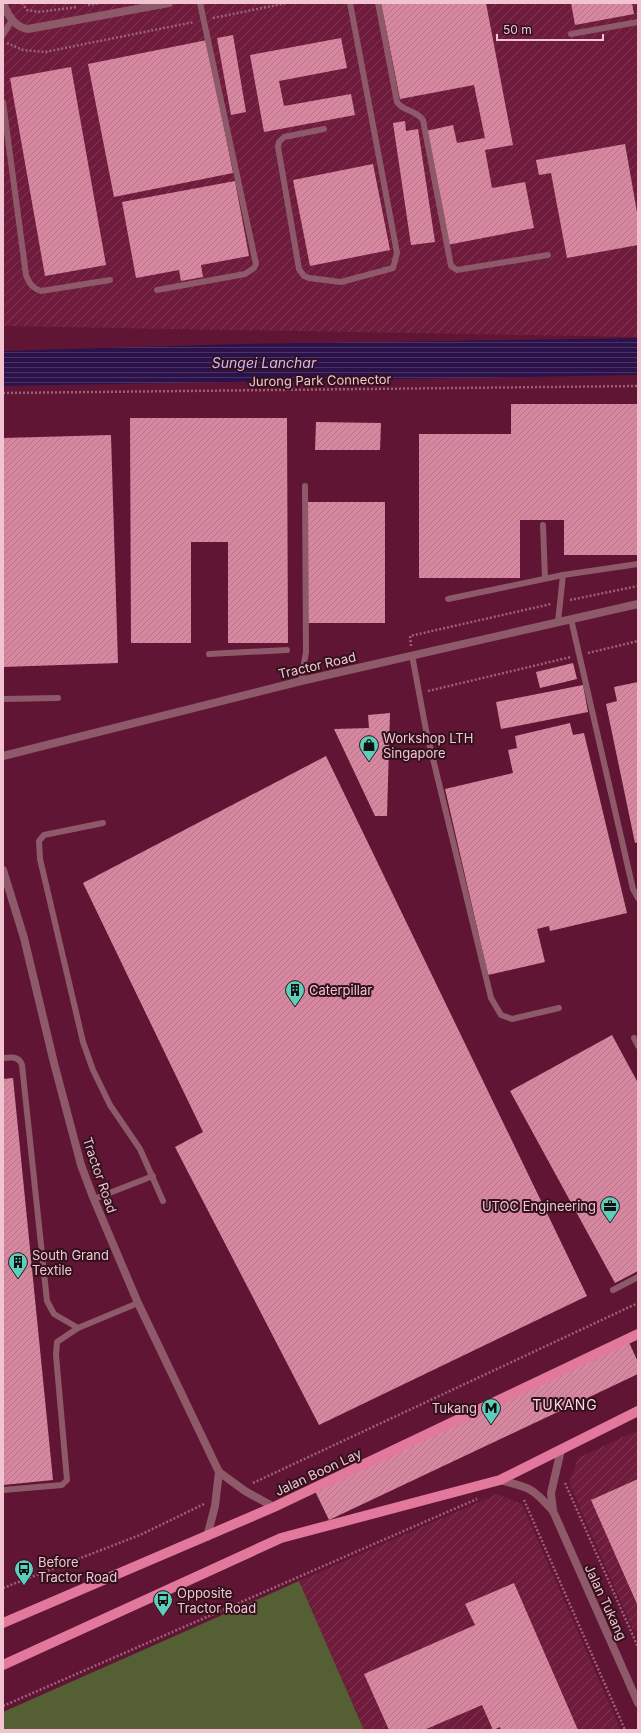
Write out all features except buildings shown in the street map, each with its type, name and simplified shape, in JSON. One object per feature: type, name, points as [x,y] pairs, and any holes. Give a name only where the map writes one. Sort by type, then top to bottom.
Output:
[{"type":"main road","name":"Jalan Boon Lay","points":[[3,1623],[207,1537],[274,1507],[638,1334]]},
{"type":"main road","points":[[3,1664],[281,1538],[500,1480],[638,1411]]},
{"type":"street","points":[[3,3],[12,20],[21,28],[28,29],[169,3]]},
{"type":"street","name":"Tractor Road","points":[[3,756],[301,681],[638,604]]},
{"type":"street","name":"Tractor Road","points":[[3,870],[24,938],[54,1063],[81,1165],[138,1303],[218,1472],[245,1491],[274,1507]]},
{"type":"street","name":"Jalan Tukang","points":[[553,1511],[551,1493],[561,1450]]},
{"type":"street","points":[[207,1537],[215,1506],[218,1472]]},
{"type":"street","name":"Jalan Tukang","points":[[500,1480],[528,1487],[537,1493],[553,1511],[638,1702]]},
{"type":"lane","points":[[157,290],[245,274],[254,268],[256,264],[200,3]]},
{"type":"lane","points":[[324,129],[284,137],[278,142],[299,269],[304,276],[309,278],[341,282],[392,268],[398,253],[350,3]]},
{"type":"lane","points":[[378,3],[397,102],[400,106],[417,113],[423,120],[451,266],[457,270],[548,255]]},
{"type":"lane","points":[[3,35],[12,20]]},
{"type":"lane","points":[[572,34],[638,22]]},
{"type":"lane","points":[[3,102],[26,275],[30,283],[35,289],[41,290],[110,280]]},
{"type":"lane","points":[[301,681],[306,652],[305,486]]},
{"type":"lane","points":[[543,525],[544,578]]},
{"type":"lane","points":[[448,599],[544,578],[638,564]]},
{"type":"lane","points":[[558,622],[563,575]]},
{"type":"lane","points":[[571,619],[633,889],[638,898]]},
{"type":"lane","points":[[209,654],[287,650]]},
{"type":"lane","points":[[412,655],[426,730],[491,998],[501,1015],[512,1019],[559,1008]]},
{"type":"lane","points":[[3,700],[58,698]]},
{"type":"lane","points":[[103,823],[44,835],[39,841],[40,858],[83,1042],[93,1070],[110,1105],[140,1149],[164,1201]]},
{"type":"lane","points":[[634,1038],[638,1046]]},
{"type":"lane","points":[[3,1058],[13,1057],[18,1059],[22,1065],[47,1301],[54,1314],[78,1328]]},
{"type":"lane","points":[[94,1199],[153,1176]]},
{"type":"lane","points":[[613,1290],[638,1277]]},
{"type":"lane","points":[[3,1490],[62,1485],[67,1480],[56,1349],[57,1342],[78,1328],[138,1303]]},
{"type":"path","points":[[22,3],[27,10],[39,12],[100,3]]},
{"type":"path","points":[[3,41],[23,50],[45,52],[286,3]]},
{"type":"path","name":"Jurong Park Connector","points":[[3,393],[638,386]]},
{"type":"path","points":[[412,655],[410,636],[638,586]]},
{"type":"path","points":[[420,693],[638,642]]},
{"type":"path","points":[[252,1483],[638,1303]]},
{"type":"path","points":[[562,1476],[638,1647]]},
{"type":"path","points":[[522,1496],[625,1730]]},
{"type":"path","points":[[3,1706],[482,1497]]},
{"type":"path","points":[[3,1588],[140,1535],[204,1504]]},
{"type":"shaded area","points":[[3,3],[638,3],[638,337],[3,326]]},
{"type":"shaded area","points":[[638,1430],[638,1630],[634,1632],[569,1483],[578,1458]]},
{"type":"shaded area","points":[[497,1494],[522,1504],[621,1730],[364,1730],[299,1581]]},
{"type":"green space","points":[[299,1581],[364,1730],[3,1730],[3,1712]]},
{"type":"water","name":"Sungei Lanchar","points":[[638,338],[638,375],[3,386],[3,351],[239,344]]},
{"type":"place","name":"Workshop LTH Singapore","points":[[369,762]]},
{"type":"place","name":"Caterpillar","points":[[295,1007]]},
{"type":"place","name":"UTOC Engineering","points":[[610,1223]]},
{"type":"place","name":"South Grand Textile","points":[[18,1279]]},
{"type":"place","name":"Tukang","points":[[491,1425]]},
{"type":"place","name":"Before Tractor Road","points":[[24,1586]]},
{"type":"place","name":"Opposite Tractor Road","points":[[163,1617]]},
{"type":"district","name":"TUKANG","points":[[565,1405]]}]
